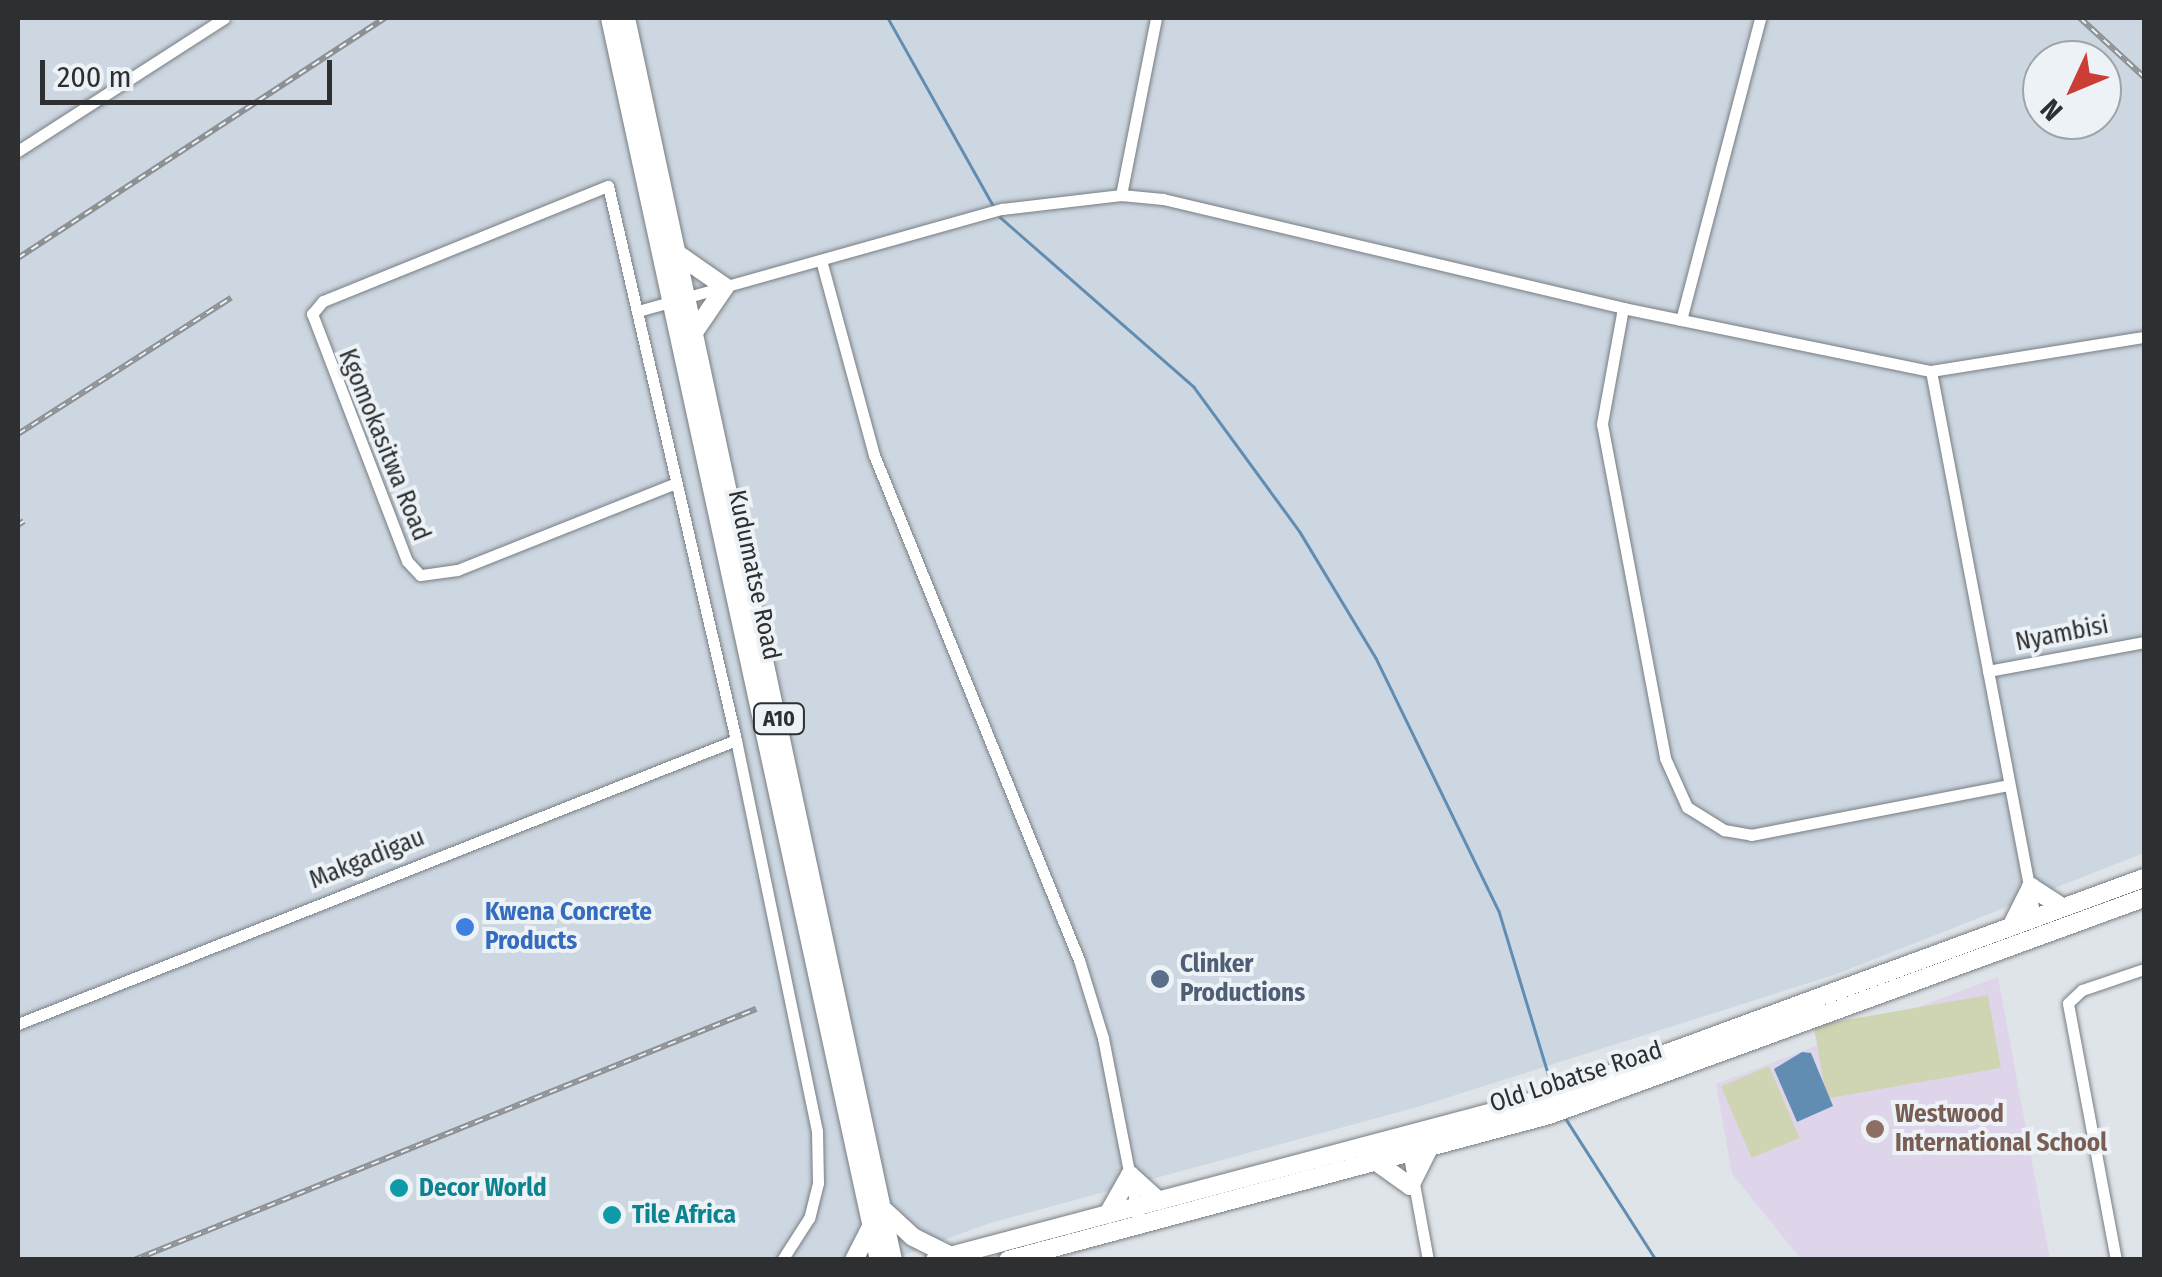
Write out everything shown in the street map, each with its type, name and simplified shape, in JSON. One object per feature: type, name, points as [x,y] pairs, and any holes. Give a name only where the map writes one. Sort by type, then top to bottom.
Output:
[{"type":"main road","name":"Kudumatse Road","points":[[610,18],[654,183],[679,255],[894,1260]]},
{"type":"main road","name":"Kudumatse Road","points":[[626,18],[654,183],[668,303],[879,1260]]},
{"type":"main road","points":[[679,255],[724,288],[696,330]]},
{"type":"main road","points":[[2014,936],[2035,918],[2144,878]]},
{"type":"main road","points":[[2014,936],[2031,887],[2062,908]]},
{"type":"main road","name":"Old Lobatse Road","points":[[1008,1260],[1138,1215],[1375,1161],[1407,1144],[2014,936],[2054,932],[2144,898]]},
{"type":"main road","points":[[2035,918],[2054,932]]},
{"type":"main road","name":"Old Lobatse Road","points":[[1407,1144],[1430,1146],[1654,1080],[2014,936]]},
{"type":"main road","points":[[885,1210],[913,1237],[942,1257],[1108,1214],[1138,1215],[1159,1201],[1407,1144]]},
{"type":"main road","points":[[1375,1161],[1410,1186],[1430,1146]]},
{"type":"main road","points":[[1108,1214],[1130,1176],[1159,1201]]},
{"type":"main road","points":[[854,1260],[872,1226]]},
{"type":"street","points":[[18,150],[224,18]]},
{"type":"street","points":[[1122,195],[1156,18]]},
{"type":"street","points":[[1681,320],[1760,18]]},
{"type":"street","name":"Kgomokasitwa Road","points":[[608,186],[638,311],[676,483],[457,570],[420,574],[406,562],[312,314],[323,301],[608,186]]},
{"type":"street","points":[[638,311],[1002,209],[1122,195],[1163,198],[1623,308],[1931,371],[2144,337]]},
{"type":"street","points":[[821,260],[874,455],[1079,960],[1103,1038],[1138,1215]]},
{"type":"street","points":[[1623,308],[1602,424],[1665,758],[1687,807],[1724,830],[1751,836],[2009,785]]},
{"type":"street","points":[[1931,371],[2035,918]]},
{"type":"street","points":[[676,483],[736,740],[817,1131],[818,1183],[809,1218],[782,1260]]},
{"type":"street","name":"Nyambisi","points":[[1988,671],[2144,642]]},
{"type":"street","name":"Makgadigau","points":[[18,1024],[736,740]]},
{"type":"street","points":[[2116,1260],[2068,1003],[2082,990],[2144,969]]},
{"type":"street","points":[[1407,1144],[1410,1186],[1428,1260]]},
{"type":"shaded area","points":[[18,18],[2144,18],[2144,853],[1834,975],[1421,1106],[987,1224],[893,1259],[18,1259]]},
{"type":"shaded area","name":"Westwood International School","points":[[1998,977],[2050,1259],[1801,1259],[1732,1174],[1716,1084]]},
{"type":"green space","points":[[1988,995],[2001,1068],[1827,1099],[1814,1026]]},
{"type":"green space","points":[[1769,1066],[1799,1138],[1752,1158],[1721,1086]]},
{"type":"water","points":[[1802,1052],[1811,1053],[1833,1106],[1797,1122],[1774,1069]]},
{"type":"waterway","points":[[888,18],[993,205]]},
{"type":"waterway","points":[[1000,217],[1194,387],[1300,532],[1376,658],[1499,911],[1549,1077]]},
{"type":"waterway","points":[[1566,1119],[1656,1260]]},
{"type":"railway","points":[[18,258],[385,18]]},
{"type":"railway","points":[[2080,18],[2144,77]]},
{"type":"railway","points":[[18,434],[231,298]]},
{"type":"railway","points":[[18,525],[24,521]]},
{"type":"railway","points":[[134,1260],[756,1009]]},
{"type":"place","name":"Kwena Concrete Products","points":[[465,927]]},
{"type":"place","name":"Clinker Productions","points":[[1160,979]]},
{"type":"place","name":"Westwood International School","points":[[1875,1129]]},
{"type":"place","name":"Decor World","points":[[399,1188]]},
{"type":"place","name":"Tile Africa","points":[[612,1215]]}]
